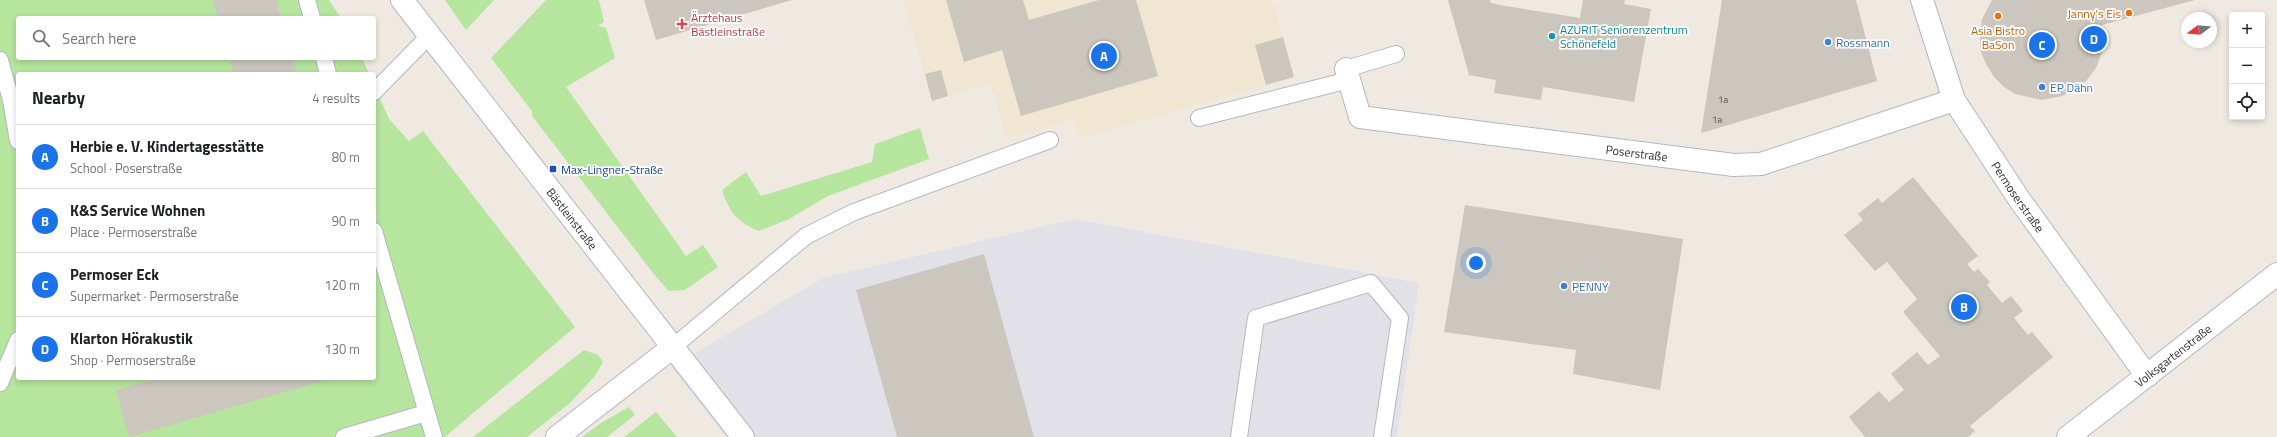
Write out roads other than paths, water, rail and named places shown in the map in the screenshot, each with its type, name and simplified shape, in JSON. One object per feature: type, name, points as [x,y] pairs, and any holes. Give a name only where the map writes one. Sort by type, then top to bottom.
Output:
[{"type":"street","name":"Bästleinstraße","points":[[402,0],[743,437]]},
{"type":"street","name":"Permoserstraße","points":[[1922,0],[1954,100],[2019,199],[2147,376]]},
{"type":"street","name":"Poserstraße","points":[[1347,74],[1360,117],[1740,166],[1761,164],[1954,100]]},
{"type":"street","name":"Volksgartenstraße","points":[[2068,437],[2277,274]]},
{"type":"street","points":[[557,437],[673,347]]},
{"type":"lane","points":[[307,0],[311,16]]},
{"type":"lane","points":[[376,90],[429,36]]},
{"type":"lane","points":[[1199,118],[1347,74],[1396,54]]},
{"type":"lane","points":[[0,60],[6,101],[16,134]]},
{"type":"lane","points":[[324,60],[328,72]]},
{"type":"lane","points":[[673,347],[806,236],[826,225],[854,212],[1050,140]]},
{"type":"lane","points":[[376,238],[434,437]]},
{"type":"lane","points":[[1239,437],[1256,318],[1371,284],[1400,318],[1382,437]]},
{"type":"lane","points":[[0,383],[16,345]]},
{"type":"lane","points":[[344,437],[426,412]]},
{"type":"place","name":"Janny's Eis","points":[[2129,13]]},
{"type":"place","name":"Asia Bistro BaSon","points":[[1998,16]]},
{"type":"place","name":"Ärztehaus Bästleinstraße","points":[[682,24]]},
{"type":"place","name":"AZURIT Seniorenzentrum Schönefeld","points":[[1552,36]]},
{"type":"place","name":"Klarton Hörakustik","points":[[2094,39]]},
{"type":"place","name":"Rossmann","points":[[1828,42]]},
{"type":"place","name":"Permoser Eck","points":[[2042,45]]},
{"type":"place","name":"Herbie e. V. Kindertagesstätte","points":[[1104,56]]},
{"type":"place","name":"EP Dähn","points":[[2042,87]]},
{"type":"place","name":"Max-Lingner-Straße","points":[[553,169]]},
{"type":"place","name":"PENNY","points":[[1564,286]]},
{"type":"place","name":"K&S Service Wohnen","points":[[1964,307]]}]
